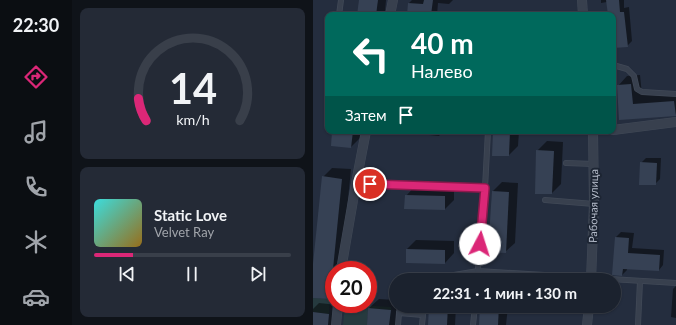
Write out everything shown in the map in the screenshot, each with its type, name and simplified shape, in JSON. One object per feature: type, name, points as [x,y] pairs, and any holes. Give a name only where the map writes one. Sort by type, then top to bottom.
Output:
[{"type":"street","points":[[391,12],[393,0]]},
{"type":"street","points":[[582,0],[583,12]]},
{"type":"street","points":[[616,130],[676,122]]},
{"type":"street","points":[[342,261],[355,183],[365,134]]},
{"type":"street","name":"Рабочая улица","points":[[591,273],[596,134]]},
{"type":"street","points":[[336,325],[337,313]]},
{"type":"street","points":[[587,325],[588,313]]},
{"type":"lane","points":[[339,12],[341,0]]},
{"type":"lane","points":[[616,66],[627,69],[634,76],[637,89],[642,92],[676,94]]},
{"type":"lane","points":[[478,272],[488,134]]},
{"type":"lane","points":[[566,163],[594,164]]},
{"type":"lane","points":[[355,183],[485,188]]},
{"type":"lane","points":[[545,200],[594,204]]},
{"type":"lane","points":[[471,273],[494,273]]},
{"type":"lane","points":[[621,280],[676,283]]},
{"type":"lane","points":[[638,325],[640,281]]},
{"type":"lane","points":[[398,325],[399,313]]},
{"type":"lane","points":[[405,313],[423,316],[422,325]]},
{"type":"lane","points":[[473,325],[474,313]]},
{"type":"green space","points":[[313,298],[325,299],[325,313],[329,314],[313,312]]},
{"type":"green space","points":[[377,306],[389,307],[389,310],[377,309]]},
{"type":"green space","points":[[344,313],[368,313],[367,325],[343,325]]},
{"type":"building","points":[[359,0],[378,0],[376,12],[357,12]]},
{"type":"building","points":[[424,0],[433,0],[431,12],[407,12],[408,3],[423,4]]},
{"type":"building","points":[[606,0],[619,0],[620,12],[624,12],[628,47],[616,48],[616,12],[608,12]]},
{"type":"building","points":[[631,84],[633,104],[674,101],[676,116],[619,120],[617,85]]},
{"type":"building","points":[[332,134],[353,134],[351,148],[331,146]]},
{"type":"building","points":[[493,134],[510,134],[509,156],[492,156]]},
{"type":"building","points":[[536,150],[554,151],[552,194],[535,194]]},
{"type":"building","points":[[640,162],[657,163],[656,185],[639,185]]},
{"type":"building","points":[[322,176],[342,179],[334,261],[325,261],[325,299],[313,298],[313,264]]},
{"type":"building","points":[[492,191],[509,192],[506,253],[488,252]]},
{"type":"building","points":[[405,195],[445,196],[445,210],[404,209]]},
{"type":"building","points":[[615,237],[629,238],[628,253],[660,255],[659,271],[623,269],[622,276],[621,273],[612,273]]},
{"type":"building","points":[[406,249],[445,250],[445,264],[406,263]]},
{"type":"building","points":[[377,309],[389,310],[389,313],[391,313],[389,325],[367,325],[368,313],[377,313]]},
{"type":"building","points":[[313,312],[329,314],[328,325],[313,325]]},
{"type":"building","points":[[429,313],[448,313],[447,325],[428,325]]},
{"type":"building","points":[[480,313],[499,313],[498,325],[479,325]]},
{"type":"route","points":[[370,184],[485,188],[480,244]]}]
